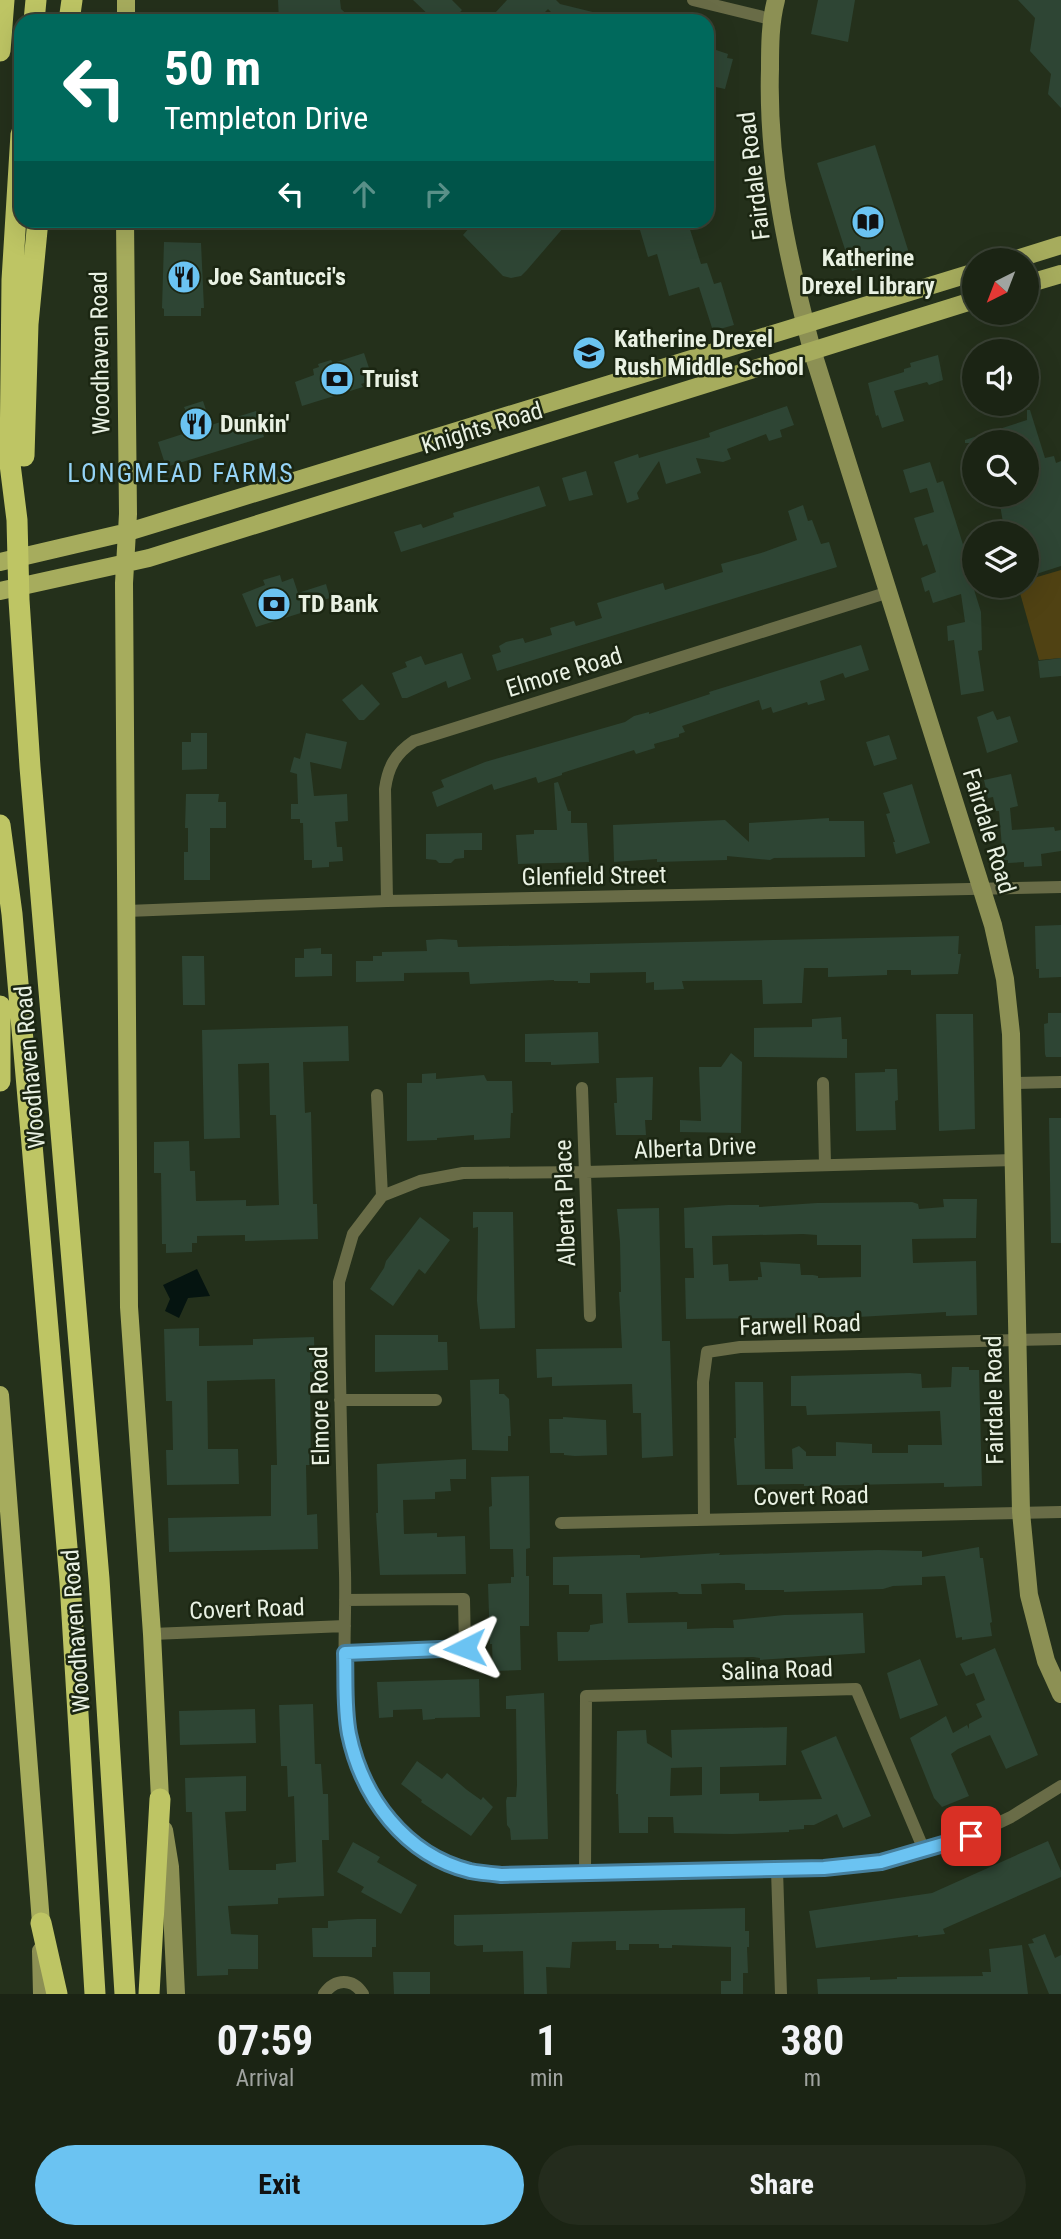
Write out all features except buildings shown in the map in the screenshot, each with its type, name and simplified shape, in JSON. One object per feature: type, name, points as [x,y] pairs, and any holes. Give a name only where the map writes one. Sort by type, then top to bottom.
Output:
[{"type":"highway","points":[[0,51],[4,0]]},
{"type":"highway","name":"Woodhaven Road","points":[[16,228],[10,464],[17,520],[19,600],[30,767],[98,1565],[125,1994]]},
{"type":"highway","points":[[17,520],[24,462],[28,324],[37,228]]},
{"type":"highway","name":"Woodhaven Road","points":[[0,825],[12,914],[69,1568],[95,1994]]},
{"type":"highway","points":[[0,1006],[0,1081]]},
{"type":"highway","points":[[149,1994],[160,1799]]},
{"type":"highway","points":[[41,1923],[57,1994]]},
{"type":"main road","name":"Woodhaven Road","points":[[125,228],[130,1321],[152,1634],[160,1799]]},
{"type":"main road","points":[[1040,252],[1061,245]]},
{"type":"main road","points":[[1040,280],[1061,274]]},
{"type":"main road","name":"Knights Road","points":[[0,562],[128,533],[962,276]]},
{"type":"main road","name":"Knights Road","points":[[0,591],[126,564],[962,304]]},
{"type":"main road","points":[[558,400],[569,426]]},
{"type":"main road","points":[[270,488],[279,517]]},
{"type":"main road","points":[[0,1395],[41,1923]]},
{"type":"street","points":[[693,0],[771,19]]},
{"type":"street","name":"Fairdale Road","points":[[776,0],[771,19],[769,86],[772,163],[782,228],[812,350],[993,925],[1005,979],[1013,1083],[1021,1512],[1029,1595],[1046,1661],[1061,1694]]},
{"type":"street","name":"Elmore Road","points":[[387,901],[387,772],[401,750],[414,741],[889,592]]},
{"type":"street","name":"Glenfield Street","points":[[127,911],[387,901],[1061,887]]},
{"type":"street","points":[[1013,1083],[1061,1082]]},
{"type":"street","points":[[823,1083],[825,1164]]},
{"type":"street","name":"Alberta Place","points":[[582,1088],[590,1316]]},
{"type":"street","points":[[377,1095],[382,1196]]},
{"type":"street","name":"Alberta Drive","points":[[382,1196],[444,1175],[1014,1160]]},
{"type":"street","name":"Elmore Road","points":[[382,1196],[353,1234],[339,1282],[345,1653],[349,1731],[357,1765],[372,1798],[396,1829],[433,1856],[469,1871],[502,1875],[824,1868],[881,1862],[971,1836],[1011,1817],[1061,1786]]},
{"type":"street","name":"Farwell Road","points":[[704,1519],[703,1382],[707,1352],[740,1347],[1061,1339]]},
{"type":"street","points":[[340,1400],[436,1400]]},
{"type":"street","name":"Covert Road","points":[[561,1523],[1061,1512]]},
{"type":"street","points":[[345,1600],[464,1599],[465,1648],[345,1653]]},
{"type":"street","name":"Covert Road","points":[[152,1634],[345,1626]]},
{"type":"street","name":"Salina Road","points":[[585,1873],[586,1696],[856,1689],[924,1850]]},
{"type":"street","name":"Woodhaven Road","points":[[160,1799],[170,1867],[176,1994]]},
{"type":"street","points":[[777,1870],[781,1994]]},
{"type":"street","points":[[41,1923],[42,1994]]},
{"type":"street","points":[[324,1994],[332,1985],[345,1982],[356,1986],[363,1994]]},
{"type":"shaded area","points":[[1061,570],[1061,658],[1039,660],[1021,598],[1039,598],[1039,576]]},
{"type":"shaded area","points":[[197,1269],[210,1296],[188,1298],[179,1318],[165,1311],[170,1299],[163,1285]]},
{"type":"place","name":"Katherine Drexel Library","points":[[868,222]]},
{"type":"place","name":"Joe Santucci's","points":[[184,277]]},
{"type":"place","name":"Katherine Drexel Rush Middle School","points":[[589,353]]},
{"type":"place","name":"Truist","points":[[337,379]]},
{"type":"place","name":"Dunkin'","points":[[196,424]]},
{"type":"place","name":"TD Bank","points":[[274,604]]},
{"type":"district","name":"LONGMEAD FARMS","points":[[181,473]]},
{"type":"route","points":[[465,1648],[345,1653],[349,1731],[357,1765],[372,1798],[396,1829],[433,1856],[469,1871],[502,1875],[824,1868],[881,1862],[971,1836]]}]
